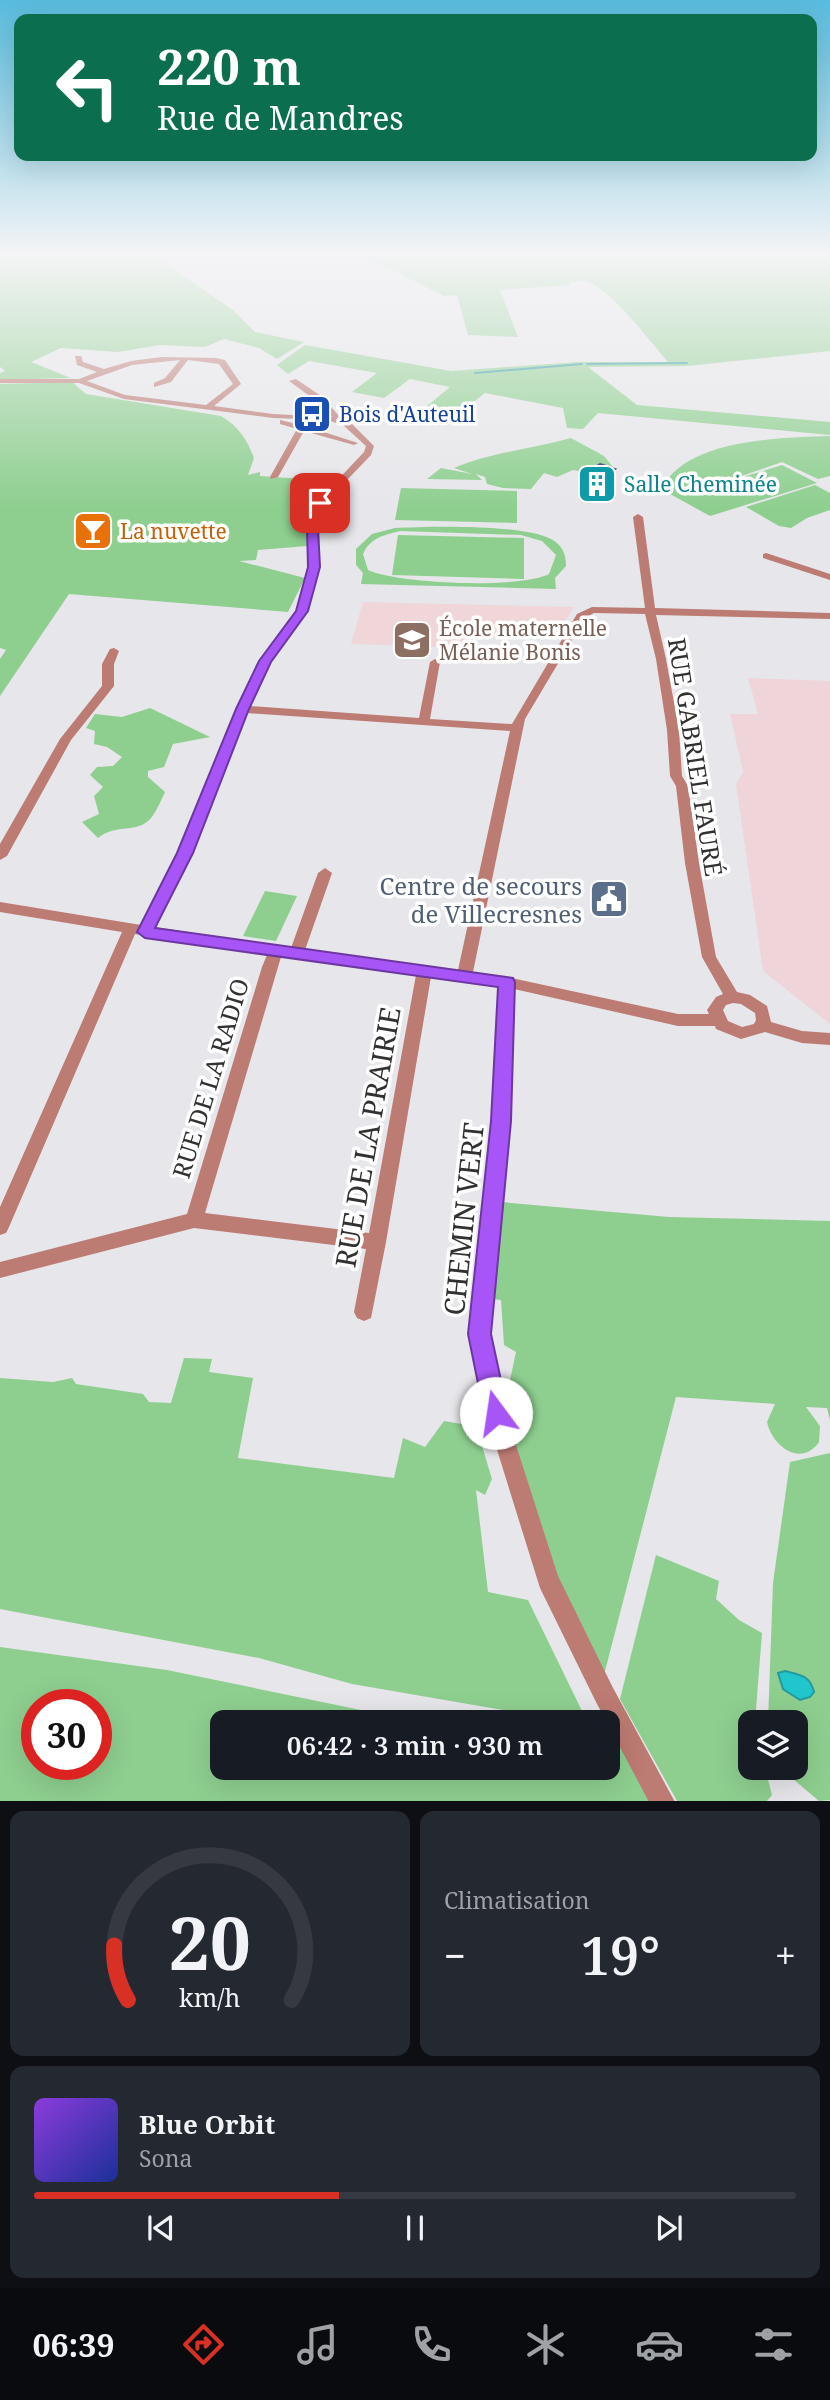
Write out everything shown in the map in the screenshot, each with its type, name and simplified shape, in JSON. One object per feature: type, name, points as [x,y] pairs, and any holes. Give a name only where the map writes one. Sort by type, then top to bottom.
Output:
[{"type":"street","points":[[78,358],[80,363],[103,371]]},
{"type":"street","points":[[157,384],[168,380],[185,359]]},
{"type":"street","points":[[80,381],[131,361],[185,359],[222,362],[237,384],[207,408]]},
{"type":"street","points":[[0,381],[80,381],[124,397],[340,421]]},
{"type":"street","points":[[0,1227],[137,931],[185,853],[242,709],[274,645],[302,611],[314,567],[313,528],[320,503],[370,449],[354,429],[340,421],[318,398],[293,381]]},
{"type":"street","points":[[220,420],[244,416],[305,425],[354,443]]},
{"type":"street","points":[[299,417],[305,425]]},
{"type":"street","points":[[274,477],[305,425],[327,418]]},
{"type":"street","name":"RUE GABRIEL FAURÉ","points":[[638,517],[650,611],[656,647],[661,659],[676,776],[682,786],[702,924],[709,957],[732,997]]},
{"type":"street","points":[[766,556],[830,578]]},
{"type":"street","points":[[464,977],[519,719],[581,615],[592,610],[830,616]]},
{"type":"street","points":[[0,856],[66,739],[108,686],[108,664],[114,651]]},
{"type":"street","points":[[424,722],[436,662]]},
{"type":"street","points":[[242,709],[517,729]]},
{"type":"street","points":[[296,955],[325,873]]},
{"type":"street","points":[[0,907],[296,955],[507,982],[678,1020],[718,1020]]},
{"type":"street","name":"RUE DE LA RADIO","points":[[194,1220],[269,967],[276,952]]},
{"type":"street","name":"RUE DE LA PRAIRIE","points":[[364,1312],[424,973]]},
{"type":"street","name":"CHEMIN VERT","points":[[507,982],[501,1121],[480,1334],[489,1392],[548,1580],[604,1694],[663,1801]]},
{"type":"street","points":[[732,997],[746,999],[757,1005],[764,1015],[763,1025],[754,1032],[741,1033],[727,1029],[718,1020],[717,1005],[732,997]]},
{"type":"street","points":[[763,1025],[802,1037],[830,1039]]},
{"type":"street","points":[[0,1270],[194,1220],[377,1242]]},
{"type":"shaded area","points":[[363,602],[574,607],[554,638],[474,636],[472,648],[351,644]]},
{"type":"shaded area","points":[[748,678],[830,681],[830,1024],[763,971],[736,784],[743,772],[730,714],[758,714]]},
{"type":"green space","points":[[0,340],[222,340],[205,347],[160,345],[118,352],[61,348],[31,362],[71,378],[0,380],[0,373],[5,371],[0,367]]},
{"type":"green space","points":[[228,340],[304,342],[277,359],[259,348]]},
{"type":"green space","points":[[650,340],[830,340],[830,351],[687,366],[588,367],[637,405],[830,422],[830,435],[598,413],[583,429],[567,428],[563,408],[485,393],[461,412],[427,406],[450,387],[410,379],[384,398],[352,392],[377,373],[309,361],[288,374],[277,365],[305,345],[451,371],[579,362],[668,362]]},
{"type":"green space","points":[[72,382],[86,394],[221,416],[237,429],[251,451],[254,458],[248,475],[260,472],[260,476],[334,481],[321,495],[313,511],[308,527],[307,546],[258,550],[256,560],[239,561],[305,578],[288,612],[69,594],[0,696],[0,659],[6,650],[0,648],[0,384]]},
{"type":"green space","points":[[830,436],[830,476],[818,479],[782,462],[701,490],[782,465],[817,483],[710,516],[661,489],[674,472],[691,459],[713,450],[761,440]]},
{"type":"green space","points":[[571,438],[604,456],[613,467],[604,476],[573,470],[557,477],[544,473],[531,489],[503,488],[487,484],[485,477],[476,474],[482,480],[427,479],[441,468],[472,474],[454,468],[482,458]]},
{"type":"green space","points":[[815,485],[830,493],[830,510],[807,518],[791,528],[779,526],[746,507]]},
{"type":"green space","points":[[401,488],[517,491],[517,523],[395,520]]},
{"type":"green space","points":[[430,527],[519,531],[555,541],[563,550],[566,566],[555,578],[556,589],[361,584],[363,573],[356,565],[356,549],[372,534],[395,528]],"holes":[[[400,531],[521,535],[542,541],[556,555],[549,574],[534,579],[487,583],[405,579],[368,570],[363,554],[374,541]]]},
{"type":"green space","points":[[398,535],[524,538],[524,579],[392,575]]},
{"type":"green space","points":[[150,708],[210,737],[173,744],[164,767],[148,771],[148,777],[165,792],[146,823],[105,833],[98,838],[82,822],[99,814],[94,796],[103,787],[90,775],[97,767],[113,766],[122,757],[107,747],[94,744],[95,731],[86,728],[95,714],[122,717]]},
{"type":"green space","points":[[265,891],[297,896],[276,941],[243,936]]},
{"type":"green space","points":[[501,1202],[669,1217],[830,1221],[830,1420],[827,1408],[806,1407],[820,1426],[819,1442],[812,1450],[796,1453],[781,1446],[770,1431],[767,1422],[775,1404],[676,1397],[604,1675],[553,1570],[523,1478],[498,1384],[509,1385],[516,1352],[504,1345],[501,1300],[491,1299]]},
{"type":"green space","points":[[184,1358],[212,1359],[209,1372],[253,1378],[238,1458],[394,1478],[403,1438],[425,1447],[444,1421],[462,1424],[478,1433],[492,1479],[485,1495],[476,1490],[488,1592],[528,1600],[582,1710],[503,1710],[352,1684],[259,1658],[0,1609],[0,1378],[53,1382],[72,1378],[76,1384],[143,1394],[149,1402],[171,1403]]},
{"type":"green space","points":[[830,1453],[830,1800],[819,1801],[794,1780],[808,1780],[808,1710],[768,1710],[773,1583],[790,1462]]},
{"type":"green space","points":[[656,1555],[719,1581],[716,1599],[739,1620],[762,1633],[756,1710],[738,1710],[738,1780],[768,1780],[772,1795],[767,1801],[677,1801],[620,1699]]},
{"type":"green space","points":[[0,1647],[167,1670],[361,1710],[210,1710],[210,1780],[620,1780],[620,1732],[641,1751],[653,1801],[0,1801]]},
{"type":"water","points":[[785,1671],[800,1675],[810,1682],[814,1692],[810,1697],[800,1700],[783,1689],[778,1673]]},
{"type":"building","points":[[600,464],[615,469],[600,478],[586,473]]},
{"type":"waterway","points":[[587,364],[687,363]]},
{"type":"waterway","points":[[475,373],[582,364]]},
{"type":"place","name":"Bois d'Auteuil","points":[[312,414]]},
{"type":"place","name":"Salle Cheminée","points":[[597,484]]},
{"type":"place","name":"La nuvette","points":[[93,531]]},
{"type":"place","name":"École maternelle Mélanie Bonis","points":[[412,640]]},
{"type":"place","name":"Centre de secours de Villecresnes","points":[[609,899]]},
{"type":"route","points":[[320,503],[313,528],[314,567],[302,611],[274,645],[265,661],[242,709],[185,853],[145,932],[424,973],[507,982],[501,1121],[480,1334],[489,1392],[496,1413]]}]
